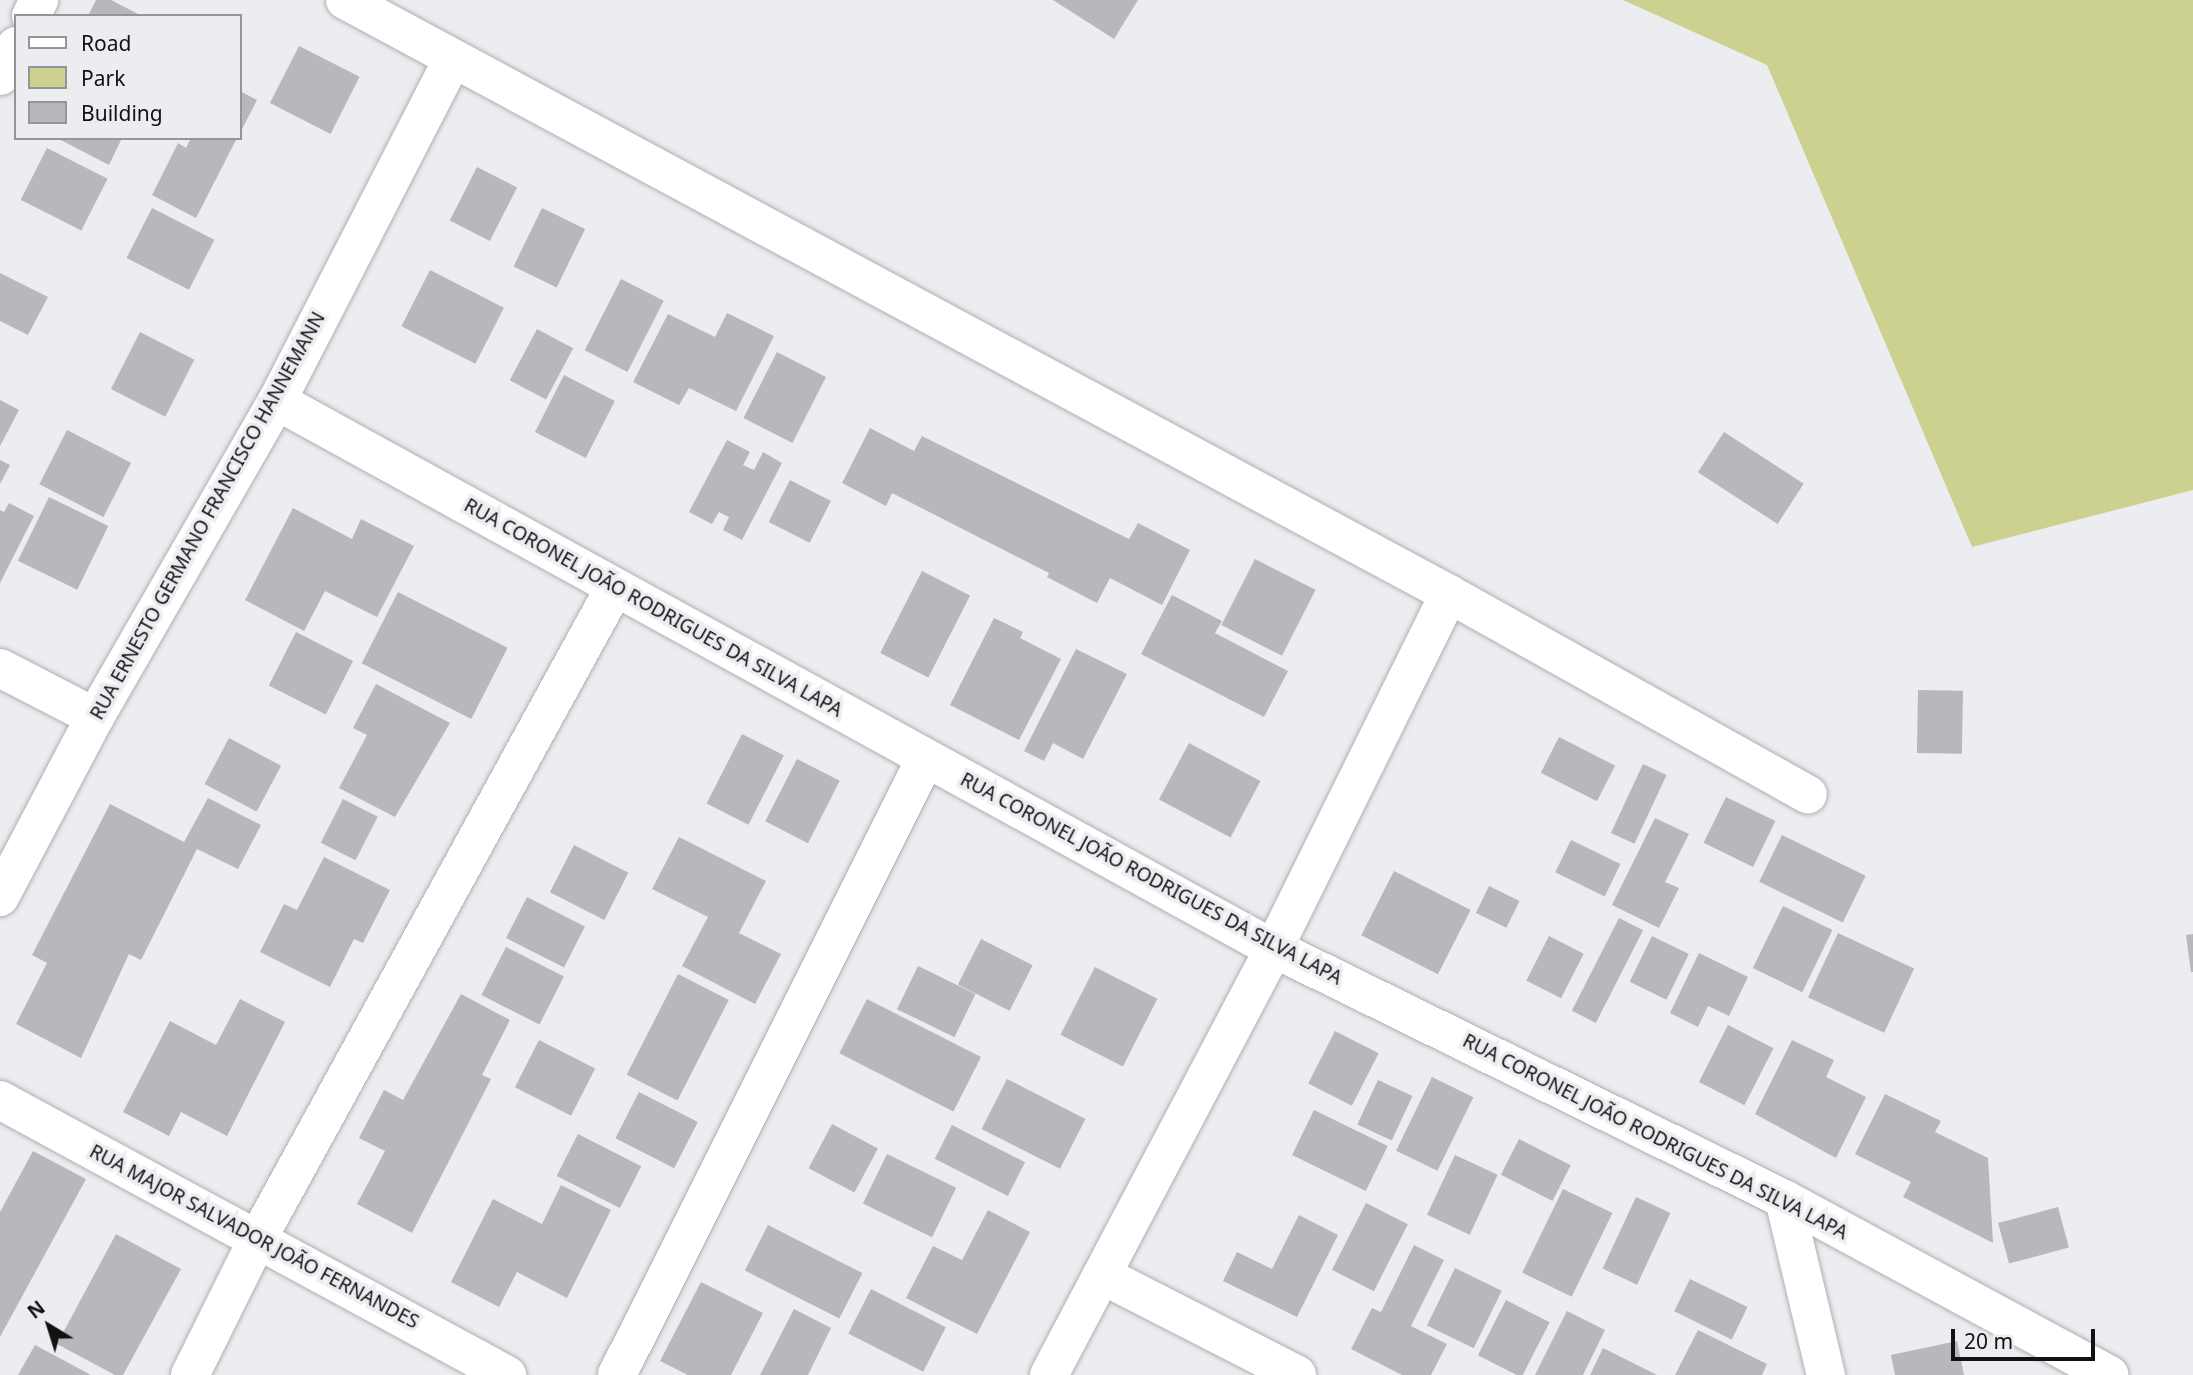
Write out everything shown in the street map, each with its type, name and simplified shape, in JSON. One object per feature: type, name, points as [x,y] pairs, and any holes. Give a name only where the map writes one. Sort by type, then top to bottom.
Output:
[{"type":"street","points":[[345,0],[1449,594],[1808,795]]},
{"type":"street","points":[[0,76],[14,50]]},
{"type":"street","name":"RUA ERNESTO GERMANO FRANCISCO HANNEMANN","points":[[0,897],[95,717],[277,401],[453,60]]},
{"type":"street","name":"RUA CORONEL JOÃO RODRIGUES DA SILVA LAPA","points":[[277,401],[1274,948],[1784,1199],[2110,1375]]},
{"type":"street","points":[[190,1375],[258,1238],[615,587]]},
{"type":"street","points":[[1049,1375],[1274,948],[1449,594]]},
{"type":"street","points":[[0,668],[95,717]]},
{"type":"street","points":[[617,1375],[926,758]]},
{"type":"street","name":"RUA MAJOR SALVADOR JOÃO FERNANDES","points":[[0,1100],[507,1375]]},
{"type":"street","points":[[1784,1199],[1826,1375]]},
{"type":"street","points":[[1102,1275],[1297,1375]]},
{"type":"green space","points":[[1623,0],[2193,0],[2193,490],[1972,547],[1767,65]]},
{"type":"building","points":[[96,0],[111,0],[138,14],[89,14]]},
{"type":"building","points":[[1053,0],[1138,0],[1114,39]]},
{"type":"building","points":[[299,46],[360,77],[331,134],[270,103]]},
{"type":"building","points":[[242,92],[257,100],[242,129]]},
{"type":"building","points":[[61,140],[121,140],[109,165]]},
{"type":"building","points":[[190,140],[236,140],[196,218],[152,195],[178,143],[186,148]]},
{"type":"building","points":[[47,148],[108,179],[81,231],[21,200]]},
{"type":"building","points":[[477,167],[517,187],[490,241],[450,220]]},
{"type":"building","points":[[152,208],[214,240],[189,290],[127,258]]},
{"type":"building","points":[[542,208],[585,229],[557,287],[514,266]]},
{"type":"building","points":[[430,270],[504,308],[475,364],[401,326]]},
{"type":"building","points":[[0,273],[48,297],[28,335],[0,321]]},
{"type":"building","points":[[621,279],[664,301],[627,372],[585,350]]},
{"type":"building","points":[[727,313],[774,336],[736,411],[689,388],[679,405],[633,382],[668,314],[715,337]]},
{"type":"building","points":[[537,329],[573,348],[546,399],[510,380]]},
{"type":"building","points":[[140,332],[194,360],[165,417],[111,389]]},
{"type":"building","points":[[777,352],[826,377],[792,443],[743,418]]},
{"type":"building","points":[[564,375],[615,401],[586,458],[535,432]]},
{"type":"building","points":[[0,400],[19,410],[0,446]]},
{"type":"building","points":[[870,428],[914,451],[922,436],[1129,539],[1138,523],[1190,550],[1162,605],[1110,578],[1097,603],[1047,577],[1049,573],[892,493],[886,506],[842,483]]},
{"type":"building","points":[[67,430],[131,463],[103,517],[39,484]]},
{"type":"building","points":[[1724,432],[1804,484],[1778,524],[1698,472]]},
{"type":"building","points":[[727,440],[750,452],[743,465],[754,470],[763,452],[782,463],[742,540],[723,530],[729,517],[719,512],[712,524],[689,512]]},
{"type":"building","points":[[0,460],[10,465],[0,484]]},
{"type":"building","points":[[790,480],[831,501],[810,543],[769,522]]},
{"type":"building","points":[[49,497],[108,526],[77,590],[18,561]]},
{"type":"building","points":[[9,503],[34,516],[0,583],[0,510],[4,512]]},
{"type":"building","points":[[293,508],[352,539],[361,519],[414,546],[377,617],[325,591],[304,631],[245,600]]},
{"type":"building","points":[[1255,559],[1316,590],[1282,656],[1221,625]]},
{"type":"building","points":[[922,571],[970,596],[928,677],[880,653]]},
{"type":"building","points":[[398,592],[508,648],[471,719],[362,663]]},
{"type":"building","points":[[1172,595],[1222,621],[1215,633],[1288,671],[1264,717],[1141,654]]},
{"type":"building","points":[[994,618],[1023,632],[1020,638],[1061,659],[1019,740],[950,705]]},
{"type":"building","points":[[296,632],[353,661],[326,715],[269,685]]},
{"type":"building","points":[[1076,649],[1127,674],[1083,759],[1053,743],[1044,761],[1024,751]]},
{"type":"building","points":[[376,684],[450,723],[395,817],[339,788],[367,735],[353,728]]},
{"type":"building","points":[[1918,690],[1963,691],[1962,754],[1917,753]]},
{"type":"building","points":[[742,734],[784,755],[748,825],[707,803]]},
{"type":"building","points":[[1559,737],[1615,766],[1597,801],[1541,773]]},
{"type":"building","points":[[229,738],[281,766],[257,812],[205,784]]},
{"type":"building","points":[[1189,743],[1261,781],[1230,838],[1159,800]]},
{"type":"building","points":[[797,759],[840,781],[808,843],[765,821]]},
{"type":"building","points":[[1643,764],[1667,775],[1634,844],[1611,833]]},
{"type":"building","points":[[1726,797],[1775,821],[1753,867],[1704,843]]},
{"type":"building","points":[[208,798],[261,825],[238,869],[197,849],[141,960],[129,954],[81,1058],[16,1024],[47,963],[32,955],[110,804],[184,842]]},
{"type":"building","points":[[343,799],[378,817],[356,860],[321,843]]},
{"type":"building","points":[[1655,818],[1689,834],[1665,882],[1679,888],[1659,928],[1612,905]]},
{"type":"building","points":[[1782,835],[1866,876],[1843,923],[1759,882]]},
{"type":"building","points":[[679,837],[766,881],[739,933],[781,954],[755,1004],[682,966],[708,917],[652,889]]},
{"type":"building","points":[[1571,840],[1620,864],[1605,896],[1555,872]]},
{"type":"building","points":[[574,845],[628,873],[604,920],[550,892]]},
{"type":"building","points":[[324,857],[390,890],[363,943],[354,939],[330,987],[260,952],[284,904],[297,910]]},
{"type":"building","points":[[1394,871],[1471,910],[1438,974],[1361,935]]},
{"type":"building","points":[[1489,886],[1520,901],[1506,928],[1476,913]]},
{"type":"building","points":[[527,897],[585,927],[564,967],[506,938]]},
{"type":"building","points":[[1783,906],[1832,930],[1802,992],[1753,968]]},
{"type":"building","points":[[1619,918],[1643,930],[1596,1023],[1572,1011]]},
{"type":"building","points":[[1838,933],[1914,968],[1884,1033],[1808,997]]},
{"type":"building","points":[[2193,934],[2193,972],[2191,972],[2186,935]]},
{"type":"building","points":[[1549,936],[1584,954],[1561,998],[1526,981]]},
{"type":"building","points":[[1652,936],[1689,954],[1666,1000],[1630,982]]},
{"type":"building","points":[[981,939],[1033,965],[1010,1011],[958,984]]},
{"type":"building","points":[[506,947],[564,977],[539,1025],[481,995]]},
{"type":"building","points":[[1699,953],[1748,977],[1729,1016],[1708,1006],[1698,1027],[1670,1013]]},
{"type":"building","points":[[918,966],[976,994],[954,1037],[897,1009]]},
{"type":"building","points":[[1095,967],[1157,999],[1123,1066],[1060,1035]]},
{"type":"building","points":[[678,974],[729,1000],[677,1101],[627,1075]]},
{"type":"building","points":[[461,994],[510,1020],[482,1075],[491,1079],[412,1233],[357,1204],[385,1151],[359,1138],[384,1090],[403,1100]]},
{"type":"building","points":[[240,999],[285,1022],[227,1136],[181,1112],[169,1136],[123,1112],[170,1021],[216,1045]]},
{"type":"building","points":[[867,999],[981,1057],[953,1111],[839,1053]]},
{"type":"building","points":[[1728,1025],[1773,1048],[1744,1105],[1699,1082]]},
{"type":"building","points":[[1335,1031],[1379,1053],[1352,1106],[1308,1084]]},
{"type":"building","points":[[539,1040],[595,1069],[571,1116],[515,1087]]},
{"type":"building","points":[[1792,1040],[1834,1060],[1826,1077],[1866,1097],[1836,1158],[1755,1114]]},
{"type":"building","points":[[1432,1077],[1473,1097],[1437,1171],[1396,1151]]},
{"type":"building","points":[[1007,1079],[1085,1119],[1060,1169],[982,1129]]},
{"type":"building","points":[[1378,1080],[1412,1096],[1392,1140],[1357,1124]]},
{"type":"building","points":[[639,1092],[698,1122],[674,1168],[615,1138]]},
{"type":"building","points":[[1885,1094],[1941,1121],[1935,1132],[1988,1158],[1993,1243],[1903,1197],[1911,1182],[1855,1154]]},
{"type":"building","points":[[1314,1110],[1388,1146],[1366,1191],[1292,1155]]},
{"type":"building","points":[[832,1124],[878,1148],[854,1193],[809,1168]]},
{"type":"building","points":[[952,1125],[1025,1162],[1008,1196],[935,1159]]},
{"type":"building","points":[[578,1134],[641,1166],[620,1208],[557,1176]]},
{"type":"building","points":[[1519,1139],[1571,1165],[1553,1201],[1501,1175]]},
{"type":"building","points":[[33,1151],[86,1179],[0,1337],[0,1212]]},
{"type":"building","points":[[887,1154],[956,1188],[932,1237],[863,1203]]},
{"type":"building","points":[[1455,1155],[1498,1175],[1470,1235],[1427,1215]]},
{"type":"building","points":[[561,1185],[611,1210],[567,1298],[517,1272],[499,1307],[451,1282],[493,1199],[542,1224]]},
{"type":"building","points":[[1563,1189],[1612,1213],[1572,1297],[1522,1273]]},
{"type":"building","points":[[1636,1197],[1670,1213],[1637,1285],[1603,1269]]},
{"type":"building","points":[[1366,1203],[1408,1224],[1374,1291],[1332,1270]]},
{"type":"building","points":[[2058,1207],[2069,1248],[2009,1264],[1998,1223]]},
{"type":"building","points":[[988,1210],[1030,1232],[977,1334],[906,1298],[933,1246],[962,1260]]},
{"type":"building","points":[[1299,1215],[1338,1235],[1297,1317],[1223,1281],[1237,1252],[1272,1269]]},
{"type":"building","points":[[768,1225],[862,1273],[839,1319],[745,1270]]},
{"type":"building","points":[[116,1234],[181,1269],[123,1375],[115,1375],[57,1344]]},
{"type":"building","points":[[1414,1245],[1444,1260],[1411,1326],[1447,1344],[1431,1375],[1402,1375],[1351,1349],[1372,1308],[1381,1312]]},
{"type":"building","points":[[1455,1268],[1502,1291],[1474,1348],[1427,1326]]},
{"type":"building","points":[[1690,1279],[1748,1307],[1732,1339],[1674,1311]]},
{"type":"building","points":[[701,1282],[763,1313],[731,1375],[688,1375],[660,1361]]},
{"type":"building","points":[[871,1289],[946,1327],[923,1372],[848,1334]]},
{"type":"building","points":[[1506,1300],[1550,1322],[1523,1375],[1517,1375],[1478,1355]]},
{"type":"building","points":[[794,1309],[831,1328],[808,1375],[760,1375]]},
{"type":"building","points":[[1567,1311],[1605,1330],[1583,1375],[1535,1375]]},
{"type":"building","points":[[1698,1330],[1767,1364],[1762,1375],[1675,1375]]},
{"type":"building","points":[[1957,1341],[1964,1375],[1895,1375],[1891,1355]]},
{"type":"building","points":[[35,1345],[91,1375],[18,1375]]},
{"type":"building","points":[[1603,1348],[1657,1375],[1590,1375]]}]
